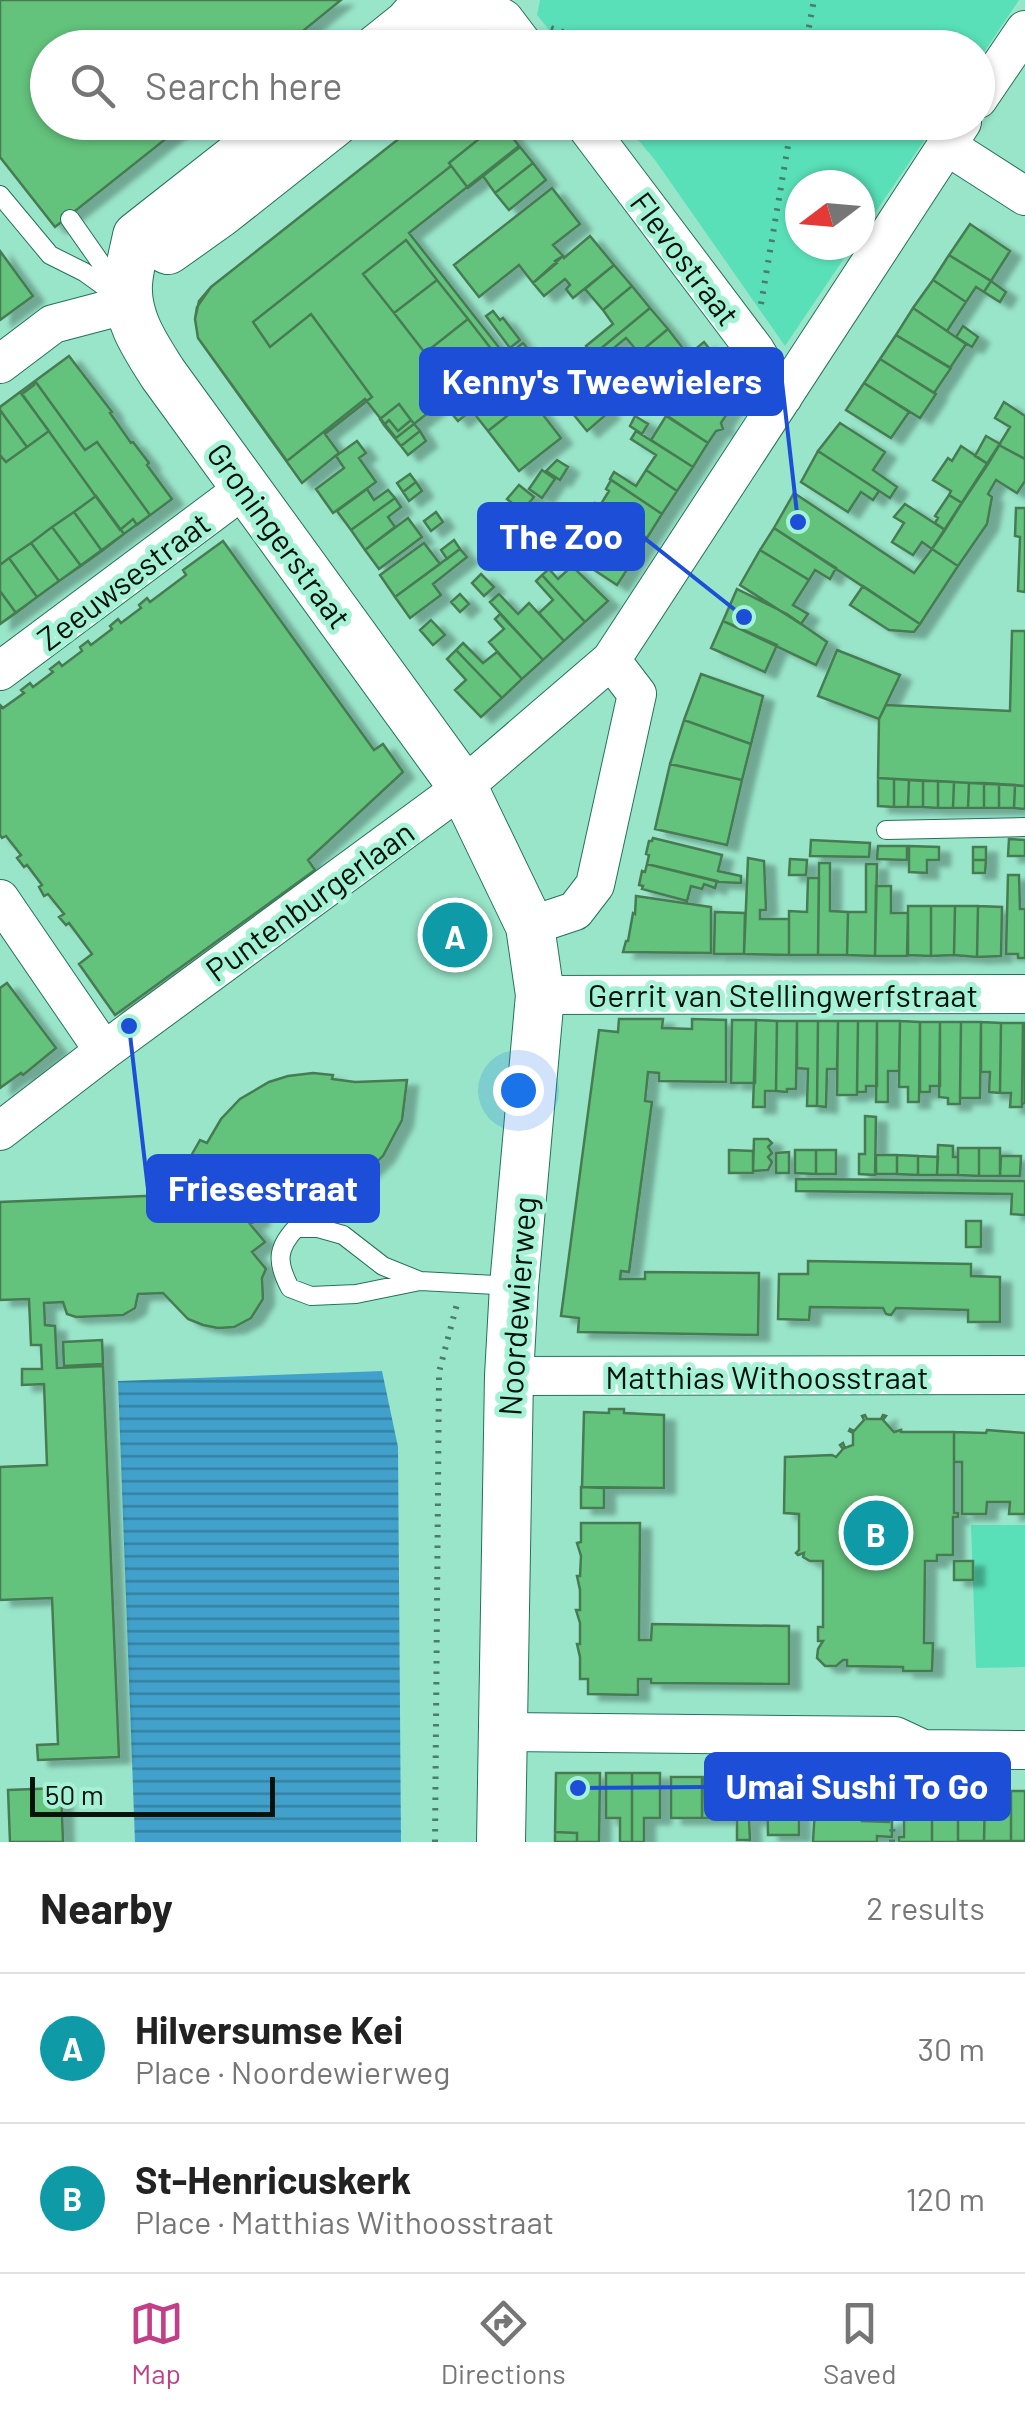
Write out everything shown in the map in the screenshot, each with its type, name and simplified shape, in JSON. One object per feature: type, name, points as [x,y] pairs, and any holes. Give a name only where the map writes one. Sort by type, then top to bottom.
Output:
[{"type":"street","points":[[400,30],[429,0]]},
{"type":"street","points":[[451,30],[475,1],[522,30]]},
{"type":"street","points":[[995,75],[1025,30]]},
{"type":"street","points":[[130,287],[137,236],[259,140]]},
{"type":"street","points":[[0,364],[53,324],[130,287],[166,252],[312,140]]},
{"type":"street","name":"Flevostraat","points":[[597,140],[756,350],[783,398]]},
{"type":"street","name":"Puntenburgerlaan","points":[[0,1130],[463,787],[610,660],[951,140]]},
{"type":"street","points":[[962,140],[1025,196]]},
{"type":"street","name":"Groningerstraat","points":[[130,287],[141,340],[463,787]]},
{"type":"street","name":"Zeeuwsestraat","points":[[0,671],[245,488]]},
{"type":"street","points":[[530,926],[576,911],[594,885],[637,694],[610,660]]},
{"type":"street","name":"Noordewierweg","points":[[463,787],[530,926],[540,996],[509,1376],[502,1842]]},
{"type":"street","points":[[0,899],[104,1051]]},
{"type":"street","name":"Gerrit van Stellingwerfstraat","points":[[540,996],[1025,994]]},
{"type":"street","name":"Matthias Withoosstraat","points":[[509,1376],[1025,1375]]},
{"type":"street","points":[[503,1732],[894,1736],[923,1749],[1025,1750]]},
{"type":"lane","points":[[0,195],[50,256],[130,287]]},
{"type":"lane","points":[[70,219],[130,287]]},
{"type":"lane","points":[[886,830],[1025,827]]},
{"type":"lane","points":[[420,1281],[383,1266],[343,1235],[318,1228],[296,1228],[283,1241],[280,1267],[290,1288],[311,1296],[356,1294],[420,1281],[514,1286]]},
{"type":"path","points":[[808,30],[814,0]]},
{"type":"path","points":[[756,350],[756,329],[789,140]]},
{"type":"path","points":[[435,1842],[439,1372],[462,1284]]},
{"type":"path","points":[[892,1842],[894,1736]]},
{"type":"green space","points":[[540,0],[1019,0],[995,36],[995,30],[549,30],[537,15]]},
{"type":"green space","points":[[638,140],[924,140],[875,213],[875,170],[785,170],[785,260],[843,260],[785,346]]},
{"type":"green space","points":[[971,1525],[1025,1525],[1025,1667],[976,1668]]},
{"type":"water","points":[[382,1371],[398,1447],[401,1842],[135,1842],[118,1381]]},
{"type":"building","points":[[0,0],[341,0],[304,30],[30,30],[30,140],[164,140],[55,227],[0,157]]},
{"type":"building","points":[[397,140],[478,140],[449,163],[451,166],[253,322],[270,347],[311,314],[372,397],[325,434],[339,453],[302,483],[198,338],[197,307],[211,287]]},
{"type":"building","points":[[397,140],[514,140],[519,146],[409,233],[519,373],[458,421],[442,402],[396,438],[365,399],[287,461],[198,338],[195,319],[199,301],[211,287]]},
{"type":"building","points":[[478,140],[514,140],[520,147],[468,188],[449,163]]},
{"type":"building","points":[[520,147],[533,163],[495,193],[483,176]]},
{"type":"building","points":[[533,163],[546,180],[509,210],[495,193]]},
{"type":"building","points":[[552,188],[580,224],[553,245],[563,256],[533,283],[519,265],[479,297],[454,265]]},
{"type":"building","points":[[970,224],[1010,251],[991,281],[949,255]]},
{"type":"building","points":[[590,236],[614,265],[573,298],[565,279],[544,296],[533,283]]},
{"type":"building","points":[[406,240],[437,280],[394,313],[363,274]]},
{"type":"building","points":[[0,251],[33,296],[0,320]]},
{"type":"building","points":[[949,255],[991,281],[984,292],[976,287],[966,302],[933,280]]},
{"type":"building","points":[[614,265],[632,286],[603,310],[585,289]]},
{"type":"building","points":[[437,280],[468,319],[425,353],[394,313]]},
{"type":"building","points":[[933,280],[966,302],[947,331],[913,308]]},
{"type":"building","points":[[991,281],[1006,292],[1000,302],[984,292]]},
{"type":"building","points":[[632,286],[650,308],[593,355],[586,346],[613,324],[603,310]]},
{"type":"building","points":[[650,308],[668,329],[639,353],[626,338],[598,361],[593,355]]},
{"type":"building","points":[[913,308],[966,344],[950,368],[896,335]]},
{"type":"building","points":[[493,311],[520,340],[510,348],[486,316]]},
{"type":"building","points":[[468,319],[499,359],[457,392],[425,353]]},
{"type":"building","points":[[963,326],[978,337],[972,347],[956,337]]},
{"type":"building","points":[[668,329],[685,351],[657,375],[639,353]]},
{"type":"building","points":[[896,335],[951,368],[934,393],[880,359]]},
{"type":"building","points":[[704,342],[733,378],[731,390],[663,395],[656,400],[647,389]]},
{"type":"building","points":[[523,343],[533,355],[523,362],[514,350]]},
{"type":"building","points":[[69,356],[172,499],[137,525],[133,519],[120,530],[22,394]]},
{"type":"building","points":[[499,359],[530,398],[488,431],[457,392]]},
{"type":"building","points":[[880,359],[936,394],[920,418],[864,383]]},
{"type":"building","points":[[35,381],[85,450],[97,442],[150,515],[0,624],[0,407]]},
{"type":"building","points":[[864,383],[909,412],[891,438],[846,410]]},
{"type":"building","points":[[731,390],[731,398],[736,400],[721,423],[723,429],[716,431],[708,443],[660,411],[669,398],[686,409],[690,393]]},
{"type":"building","points":[[592,391],[609,412],[587,431],[569,409]]},
{"type":"building","points":[[20,392],[49,431],[27,447],[0,410]]},
{"type":"building","points":[[530,398],[561,438],[519,471],[488,431]]},
{"type":"building","points":[[1004,402],[1025,416],[1025,459],[999,445],[1010,427],[995,418]]},
{"type":"building","points":[[399,404],[411,420],[398,431],[389,420],[384,425],[380,419]]},
{"type":"building","points":[[0,410],[27,447],[6,462],[0,455]]},
{"type":"building","points":[[635,416],[648,424],[642,434],[630,426]]},
{"type":"building","points":[[666,416],[708,443],[693,467],[651,440]]},
{"type":"building","points":[[389,420],[398,431],[411,420],[420,431],[401,446],[384,425]]},
{"type":"building","points":[[840,423],[885,452],[873,470],[897,487],[890,498],[818,451]]},
{"type":"building","points":[[420,431],[426,441],[408,455],[401,446]]},
{"type":"building","points":[[636,431],[693,467],[677,491],[646,470],[656,455],[631,439]]},
{"type":"building","points":[[986,436],[1000,444],[988,464],[975,456]]},
{"type":"building","points":[[357,441],[366,453],[359,458],[376,482],[333,513],[316,489],[344,468],[336,456]]},
{"type":"building","points":[[999,445],[1025,459],[1025,481],[1017,493],[996,480],[988,494],[992,497],[987,524],[958,566],[932,549]]},
{"type":"building","points":[[961,446],[988,464],[962,503],[933,480]]},
{"type":"building","points":[[818,451],[879,491],[873,500],[861,492],[848,512],[801,482]]},
{"type":"building","points":[[557,460],[568,467],[560,480],[546,471]]},
{"type":"building","points":[[542,470],[555,479],[542,498],[529,489]]},
{"type":"building","points":[[646,470],[677,491],[662,514],[610,479],[614,472],[636,486]]},
{"type":"building","points":[[410,474],[416,482],[403,492],[397,483]]},
{"type":"building","points":[[611,480],[662,514],[647,538],[599,507]]},
{"type":"building","points":[[416,482],[422,491],[409,501],[403,492]]},
{"type":"building","points":[[519,485],[534,497],[522,511],[507,499]]},
{"type":"building","points":[[367,489],[374,500],[388,490],[395,498],[351,530],[337,511]]},
{"type":"building","points":[[794,493],[914,573],[932,549],[958,566],[920,624],[774,528]]},
{"type":"building","points":[[949,495],[962,503],[945,530],[935,523],[935,516]]},
{"type":"building","points":[[96,496],[124,534],[102,551],[74,512]]},
{"type":"building","points":[[395,498],[401,507],[388,517],[395,527],[365,550],[351,530]]},
{"type":"building","points":[[595,503],[647,538],[632,562],[579,528]]},
{"type":"building","points":[[905,504],[945,530],[932,549],[922,542],[913,555],[892,542],[904,523],[894,517]]},
{"type":"building","points":[[1016,508],[1025,508],[1025,592],[1018,591],[1020,537],[1015,536]]},
{"type":"building","points":[[74,512],[102,551],[81,566],[52,527]]},
{"type":"building","points":[[436,512],[443,522],[431,531],[424,521]]},
{"type":"building","points":[[408,518],[422,537],[379,569],[365,550]]},
{"type":"building","points":[[52,527],[81,566],[59,581],[31,543]]},
{"type":"building","points":[[579,528],[632,562],[617,585],[585,564],[594,551],[573,537]]},
{"type":"building","points":[[774,528],[836,568],[830,579],[815,570],[809,580],[760,550]]},
{"type":"building","points":[[454,540],[460,549],[447,559],[441,550]]},
{"type":"building","points":[[223,541],[374,750],[383,744],[403,772],[308,860],[315,870],[115,1015],[79,964],[92,954],[69,923],[66,925],[59,917],[64,914],[48,894],[44,896],[39,887],[42,885],[17,858],[21,855],[6,836],[0,835],[0,705],[3,708],[24,693],[21,690],[30,683],[33,687],[53,672],[50,669],[59,662],[62,666],[82,651],[80,647],[88,641],[91,645],[112,629],[110,626],[118,619],[121,623],[141,608],[139,605],[147,598],[150,602],[186,575],[183,570]]},
{"type":"building","points":[[31,543],[59,581],[37,597],[9,558]]},
{"type":"building","points":[[424,543],[440,564],[395,597],[380,575]]},
{"type":"building","points":[[460,549],[467,557],[433,584],[441,595],[410,618],[395,597]]},
{"type":"building","points":[[760,550],[809,580],[793,605],[808,614],[801,624],[740,585]]},
{"type":"building","points":[[9,558],[37,597],[16,613],[0,591],[0,565]]},
{"type":"building","points":[[572,566],[608,601],[585,622],[542,575],[549,569],[558,579]]},
{"type":"building","points":[[481,574],[494,587],[484,596],[472,583]]},
{"type":"building","points":[[542,575],[585,622],[564,641],[539,613],[553,600],[536,581]]},
{"type":"building","points":[[863,586],[920,624],[914,632],[889,630],[850,605]]},
{"type":"building","points":[[737,589],[787,614],[827,642],[816,665],[723,621]]},
{"type":"building","points":[[0,591],[16,613],[0,624]]},
{"type":"building","points":[[460,594],[469,604],[460,612],[451,602]]},
{"type":"building","points":[[499,594],[518,614],[529,603],[564,641],[543,660],[490,602]]},
{"type":"building","points":[[500,614],[543,660],[522,679],[489,642],[504,629],[495,619]]},
{"type":"building","points":[[431,620],[445,635],[433,645],[420,630]]},
{"type":"building","points":[[723,621],[777,645],[765,672],[711,648]]},
{"type":"building","points":[[1012,631],[1025,631],[1025,786],[878,778],[879,719],[886,705],[1010,711]]},
{"type":"building","points":[[463,643],[483,663],[497,652],[522,679],[502,698],[456,650]]},
{"type":"building","points":[[456,650],[502,698],[481,717],[455,690],[466,680],[447,659]]},
{"type":"building","points":[[837,650],[900,675],[879,719],[818,696]]},
{"type":"building","points":[[701,674],[763,696],[751,744],[684,720]]},
{"type":"building","points":[[684,720],[751,744],[742,780],[670,764]]},
{"type":"building","points":[[670,764],[742,780],[727,845],[655,829]]},
{"type":"building","points":[[878,778],[894,779],[894,807],[878,806]]},
{"type":"building","points":[[894,779],[909,780],[908,807],[894,807]]},
{"type":"building","points":[[909,780],[923,781],[923,807],[908,807]]},
{"type":"building","points":[[923,781],[938,781],[938,808],[923,807]]},
{"type":"building","points":[[938,781],[954,782],[953,808],[938,808]]},
{"type":"building","points":[[954,782],[969,783],[968,808],[953,808]]},
{"type":"building","points":[[969,783],[984,783],[984,808],[968,808]]},
{"type":"building","points":[[984,783],[999,784],[999,808],[984,808]]},
{"type":"building","points":[[999,784],[1015,785],[1014,808],[999,808]]},
{"type":"building","points":[[1015,785],[1025,786],[1025,809],[1014,808]]},
{"type":"building","points":[[653,838],[722,855],[718,871],[741,876],[741,883],[719,882],[647,864],[649,841]]},
{"type":"building","points":[[1009,839],[1025,840],[1025,856],[1008,856]]},
{"type":"building","points":[[811,840],[870,843],[869,857],[810,856]]},
{"type":"building","points":[[878,846],[907,846],[907,860],[877,859]]},
{"type":"building","points":[[909,846],[939,847],[939,860],[927,860],[927,873],[909,872]]},
{"type":"building","points":[[973,847],[986,847],[986,860],[973,860]]},
{"type":"building","points":[[748,858],[764,861],[766,910],[760,910],[760,919],[789,919],[789,955],[744,954]]},
{"type":"building","points":[[790,859],[807,860],[806,875],[789,875]]},
{"type":"building","points":[[973,860],[986,860],[985,873],[973,873]]},
{"type":"building","points":[[819,863],[830,863],[830,911],[848,912],[847,955],[818,955]]},
{"type":"building","points":[[647,864],[717,881],[715,888],[704,884],[702,889],[691,886],[687,901],[642,889],[639,885]]},
{"type":"building","points":[[866,864],[877,864],[875,956],[847,955],[848,912],[866,912]]},
{"type":"building","points":[[1008,875],[1019,875],[1020,909],[1025,909],[1025,958],[1006,954]]},
{"type":"building","points":[[808,878],[819,878],[818,955],[789,955],[789,911],[807,912]]},
{"type":"building","points":[[876,886],[891,886],[891,913],[908,913],[907,956],[875,956]]},
{"type":"building","points":[[636,896],[711,907],[711,953],[623,952],[635,914]]},
{"type":"building","points":[[908,906],[931,906],[931,956],[908,955]]},
{"type":"building","points":[[931,906],[955,906],[954,955],[931,956]]},
{"type":"building","points":[[955,906],[978,906],[977,957],[954,955]]},
{"type":"building","points":[[978,906],[1002,907],[1001,956],[977,957]]},
{"type":"building","points":[[715,912],[745,913],[744,954],[714,954]]},
{"type":"building","points":[[7,983],[56,1048],[0,1088],[0,988]]},
{"type":"building","points":[[619,1019],[663,1019],[662,1028],[692,1029],[692,1019],[726,1020],[726,1082],[659,1081],[659,1073],[648,1072],[645,1101],[652,1102],[629,1272],[621,1271],[620,1279],[645,1279],[645,1272],[759,1273],[758,1335],[578,1332],[579,1318],[561,1316],[599,1030],[618,1032]]},
{"type":"building","points":[[732,1020],[756,1020],[755,1083],[731,1083]]},
{"type":"building","points":[[756,1020],[777,1021],[776,1091],[765,1091],[765,1107],[753,1107]]},
{"type":"building","points":[[777,1021],[797,1021],[796,1089],[787,1092],[776,1091]]},
{"type":"building","points":[[797,1021],[818,1021],[817,1106],[807,1106],[808,1069],[797,1068]]},
{"type":"building","points":[[818,1021],[838,1021],[837,1069],[827,1069],[826,1107],[817,1106]]},
{"type":"building","points":[[838,1021],[858,1021],[857,1095],[837,1095]]},
{"type":"building","points":[[858,1021],[877,1021],[877,1086],[866,1086],[866,1092],[857,1092]]},
{"type":"building","points":[[877,1021],[900,1021],[899,1071],[888,1071],[888,1102],[876,1102]]},
{"type":"building","points":[[900,1021],[920,1022],[919,1102],[908,1102],[908,1087],[899,1087]]},
{"type":"building","points":[[920,1022],[940,1022],[940,1086],[930,1086],[930,1092],[920,1092]]},
{"type":"building","points":[[940,1022],[961,1022],[960,1104],[948,1104],[948,1098],[939,1097]]},
{"type":"building","points":[[961,1022],[981,1022],[980,1098],[960,1098]]},
{"type":"building","points":[[981,1022],[1001,1023],[1000,1093],[989,1092],[990,1072],[981,1072]]},
{"type":"building","points":[[1001,1023],[1023,1023],[1022,1107],[1010,1107],[1011,1093],[1000,1093]]},
{"type":"building","points":[[1023,1023],[1025,1103],[1022,1104]]},
{"type":"building","points":[[313,1073],[355,1082],[407,1080],[402,1120],[383,1156],[358,1180],[314,1199],[272,1199],[258,1220],[250,1224],[265,1242],[252,1252],[266,1269],[262,1278],[263,1299],[251,1318],[234,1327],[203,1325],[188,1319],[163,1293],[138,1294],[135,1308],[123,1315],[76,1317],[67,1314],[63,1302],[44,1303],[45,1325],[55,1326],[57,1368],[103,1366],[119,1757],[38,1760],[37,1745],[58,1744],[52,1598],[0,1600],[0,1467],[47,1465],[44,1384],[22,1385],[22,1369],[42,1369],[41,1345],[31,1345],[29,1299],[0,1300],[0,1202],[169,1195],[200,1140],[207,1143],[221,1119],[240,1099],[269,1082]]},
{"type":"building","points":[[865,1116],[876,1117],[875,1175],[859,1174],[859,1154],[865,1154]]},
{"type":"building","points":[[754,1139],[768,1139],[772,1143],[768,1147],[772,1162],[768,1170],[753,1171]]},
{"type":"building","points":[[938,1145],[953,1146],[953,1157],[958,1157],[958,1175],[937,1175]]},
{"type":"building","points":[[958,1148],[979,1148],[979,1176],[958,1175]]},
{"type":"building","points":[[979,1148],[1000,1148],[1000,1176],[979,1176]]},
{"type":"building","points":[[729,1150],[753,1151],[753,1173],[729,1173]]},
{"type":"building","points":[[795,1150],[816,1150],[816,1174],[795,1173]]},
{"type":"building","points":[[816,1150],[836,1150],[836,1174],[816,1174]]},
{"type":"building","points":[[789,1152],[789,1173],[776,1173],[776,1153]]},
{"type":"building","points":[[876,1155],[897,1155],[897,1174],[876,1174]]},
{"type":"building","points":[[897,1155],[918,1156],[918,1175],[897,1174]]},
{"type":"building","points":[[918,1156],[938,1157],[937,1175],[918,1175]]},
{"type":"building","points":[[1001,1156],[1021,1156],[1020,1176],[1000,1176]]},
{"type":"building","points":[[796,1179],[1025,1181],[1025,1215],[1011,1214],[1012,1194],[796,1191]]},
{"type":"building","points":[[966,1221],[981,1221],[981,1247],[966,1247]]},
{"type":"building","points":[[808,1261],[971,1264],[971,1276],[1000,1277],[1000,1322],[968,1322],[968,1310],[896,1308],[891,1315],[883,1308],[810,1307],[809,1320],[778,1319],[779,1274],[808,1274]]},
{"type":"building","points":[[102,1340],[103,1364],[64,1366],[63,1342]]},
{"type":"building","points":[[609,1409],[664,1415],[664,1488],[582,1487],[584,1412],[609,1413]]},
{"type":"building","points":[[865,1415],[867,1419],[886,1416],[883,1420],[894,1432],[954,1432],[954,1513],[958,1517],[953,1517],[953,1555],[937,1555],[937,1561],[925,1561],[924,1643],[933,1643],[932,1671],[847,1666],[847,1660],[825,1666],[817,1658],[823,1641],[818,1641],[818,1627],[823,1627],[823,1561],[810,1561],[803,1557],[804,1553],[796,1553],[799,1514],[784,1513],[785,1457],[836,1457],[843,1449],[840,1445],[853,1445],[853,1433],[849,1431],[854,1431]]},
{"type":"building","points":[[954,1432],[1025,1433],[1025,1514],[1009,1514],[1010,1502],[987,1502],[986,1514],[962,1514],[962,1462],[954,1462]]},
{"type":"building","points":[[581,1487],[604,1488],[604,1508],[581,1508]]},
{"type":"building","points":[[581,1523],[640,1523],[639,1640],[651,1640],[652,1624],[789,1626],[789,1684],[651,1683],[651,1679],[638,1679],[638,1695],[588,1694],[588,1679],[580,1679],[577,1644],[577,1576],[581,1556],[577,1543],[581,1542]]},
{"type":"building","points":[[954,1561],[973,1561],[973,1580],[954,1580]]},
{"type":"building","points":[[556,1773],[600,1773],[599,1842],[577,1842],[577,1833],[555,1832]]},
{"type":"building","points":[[606,1773],[632,1773],[632,1842],[620,1842],[620,1818],[606,1818]]},
{"type":"building","points":[[632,1773],[660,1773],[660,1818],[644,1818],[644,1842],[632,1842]]},
{"type":"building","points":[[671,1777],[703,1777],[702,1818],[671,1818]]},
{"type":"building","points":[[767,1777],[799,1778],[799,1835],[768,1835]]},
{"type":"building","points":[[702,1779],[734,1779],[733,1818],[702,1818]]},
{"type":"building","points":[[737,1779],[768,1779],[768,1819],[749,1819],[750,1840],[737,1840]]},
{"type":"building","points":[[61,1788],[63,1842],[10,1842],[8,1790]]},
{"type":"building","points":[[816,1790],[859,1791],[859,1819],[889,1822],[892,1818],[892,1837],[877,1836],[877,1842],[813,1842]]},
{"type":"building","points":[[994,1791],[1011,1791],[1011,1841],[984,1841],[985,1796],[994,1796]]},
{"type":"building","points":[[1011,1791],[1025,1791],[1025,1841],[1011,1841]]},
{"type":"building","points":[[904,1795],[932,1795],[932,1842],[899,1842],[899,1837],[904,1837]]},
{"type":"building","points":[[932,1795],[958,1795],[958,1842],[932,1842]]},
{"type":"building","points":[[958,1795],[985,1796],[984,1841],[958,1841]]},
{"type":"building","points":[[555,1832],[577,1833],[577,1842],[555,1842]]},
{"type":"place","name":"Kenny's Tweewielers","points":[[798,522]]},
{"type":"place","name":"The Zoo","points":[[744,617]]},
{"type":"place","name":"Hilversumse Kei","points":[[455,935]]},
{"type":"place","name":"Friesestraat","points":[[129,1026]]},
{"type":"place","name":"St-Henricuskerk","points":[[876,1533]]},
{"type":"place","name":"Umai Sushi To Go","points":[[578,1788]]}]
